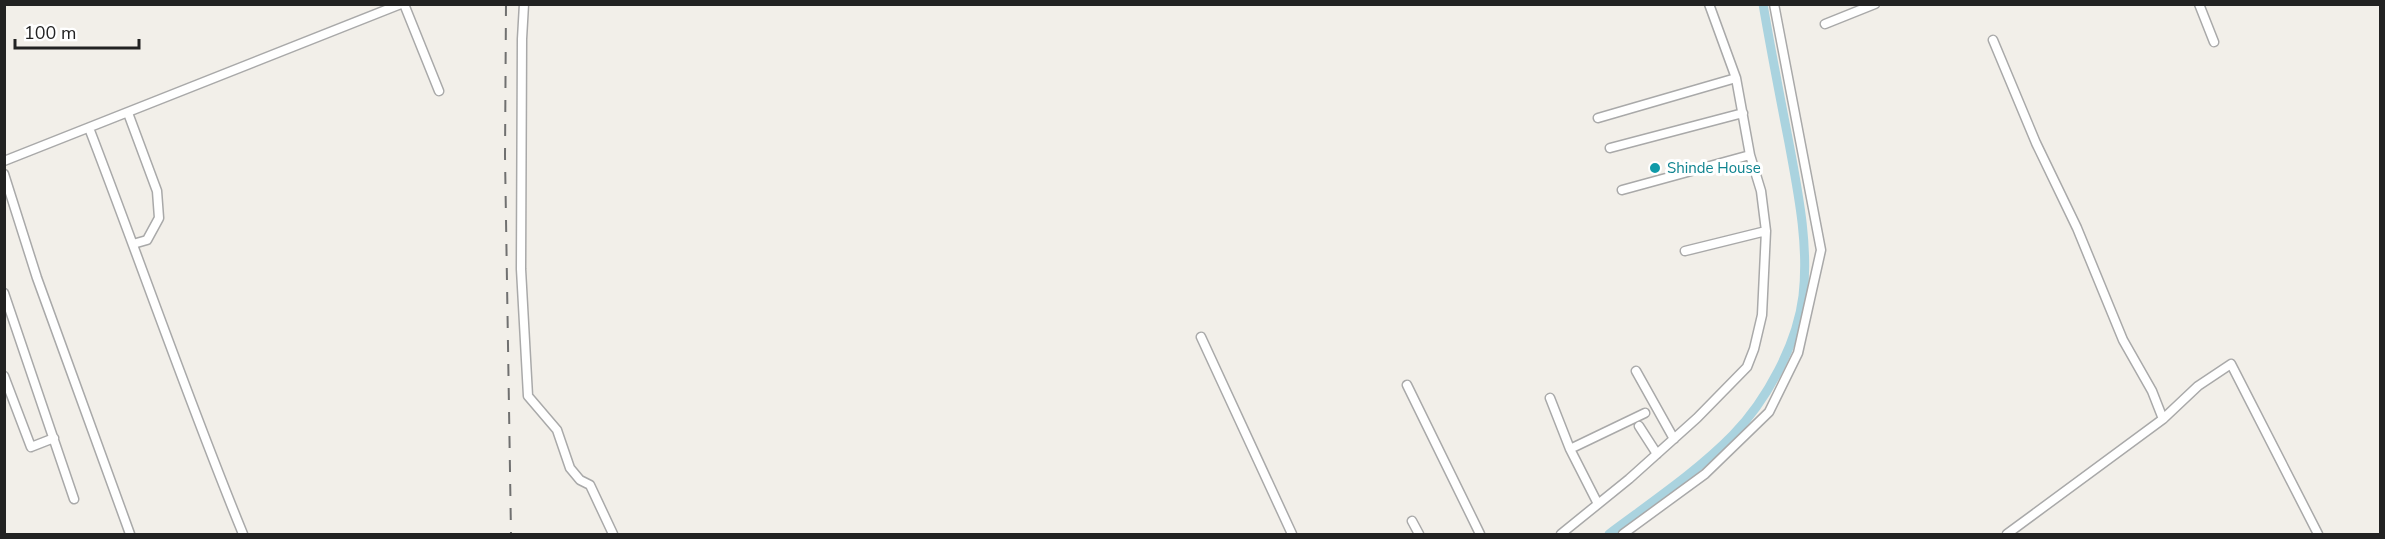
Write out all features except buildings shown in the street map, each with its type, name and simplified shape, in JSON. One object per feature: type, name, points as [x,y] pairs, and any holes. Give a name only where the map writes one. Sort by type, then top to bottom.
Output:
[{"type":"street","points":[[4,161],[402,4],[439,91]]},
{"type":"street","points":[[524,4],[521,270],[528,396],[557,430],[570,468],[580,480],[590,485],[613,534]]},
{"type":"street","points":[[1561,534],[1674,439],[1747,367],[1754,349],[1762,315],[1766,231],[1761,191],[1750,155],[1736,78],[1709,4]]},
{"type":"street","points":[[1623,534],[1705,474],[1768,412],[1798,353],[1821,250],[1774,4]]},
{"type":"street","points":[[1825,24],[1875,4]]},
{"type":"street","points":[[2199,4],[2214,42]]},
{"type":"street","points":[[1993,40],[2036,143],[2077,228],[2123,340],[2152,391],[2163,419]]},
{"type":"street","points":[[1598,118],[1736,78]]},
{"type":"street","points":[[128,113],[157,191],[159,218],[147,240],[133,244]]},
{"type":"street","points":[[1610,148],[1743,113]]},
{"type":"street","points":[[89,128],[174,361],[243,534]]},
{"type":"street","points":[[1622,190],[1750,155]]},
{"type":"street","points":[[4,174],[37,278],[130,534]]},
{"type":"street","points":[[1685,251],[1766,231]]},
{"type":"street","points":[[4,293],[74,499]]},
{"type":"street","points":[[1201,337],[1292,534]]},
{"type":"street","points":[[2007,534],[2163,419],[2198,386],[2231,364],[2319,534]]},
{"type":"street","points":[[1636,371],[1674,439]]},
{"type":"street","points":[[4,376],[31,447],[54,438]]},
{"type":"street","points":[[1407,386],[1480,534]]},
{"type":"street","points":[[1550,398],[1570,449],[1598,504]]},
{"type":"street","points":[[1570,449],[1646,413]]},
{"type":"street","points":[[1639,426],[1657,454]]},
{"type":"street","points":[[1412,521],[1419,534]]},
{"type":"waterway","points":[[1609,534],[1689,474],[1746,421],[1769,388],[1787,352],[1800,314],[1805,257],[1802,219],[1763,4]]},
{"type":"railway","points":[[506,4],[505,156],[511,534]]},
{"type":"place","name":"Shinde House","points":[[1655,168]]}]
